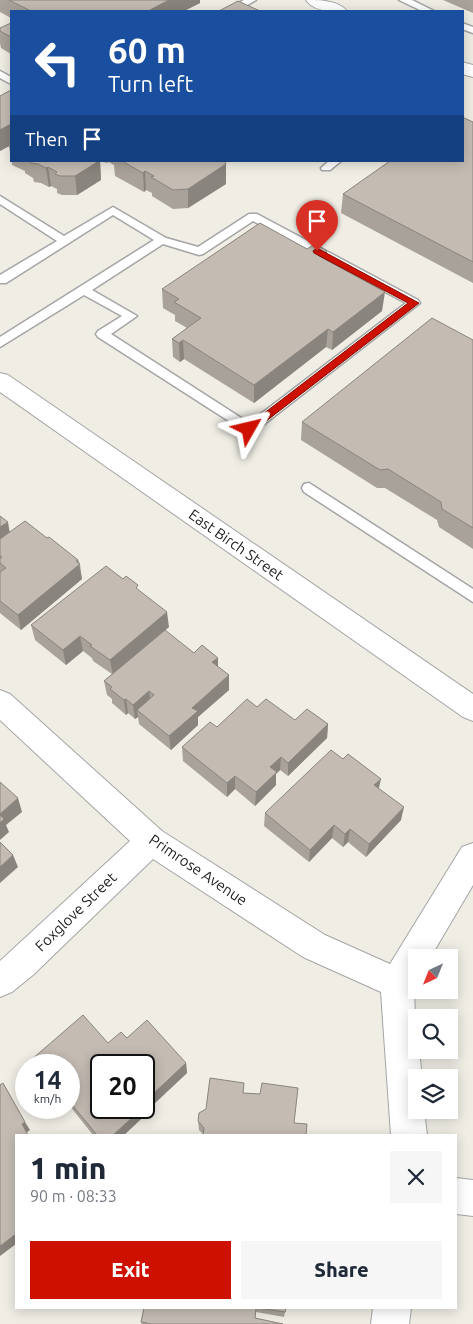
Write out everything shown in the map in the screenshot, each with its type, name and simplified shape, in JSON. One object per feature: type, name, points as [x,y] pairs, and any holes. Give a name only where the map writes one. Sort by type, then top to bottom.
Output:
[{"type":"street","points":[[314,0],[336,10]]},
{"type":"street","name":"East Birch Street","points":[[0,381],[473,709]]},
{"type":"street","name":"Primrose Avenue","points":[[0,702],[151,840],[314,946],[397,983]]},
{"type":"street","name":"Foxglove Street","points":[[0,981],[22,964],[151,840]]},
{"type":"street","points":[[409,1134],[397,983],[473,857]]},
{"type":"street","points":[[457,1196],[473,1198]]},
{"type":"street","points":[[390,1324],[392,1309]]},
{"type":"lane","points":[[237,10],[251,0]]},
{"type":"lane","points":[[404,0],[428,10]]},
{"type":"lane","points":[[326,168],[335,162]]},
{"type":"lane","points":[[0,199],[65,241]]},
{"type":"lane","points":[[0,279],[2,280],[113,210],[162,240],[199,251],[253,216],[414,303],[249,429],[102,334],[131,316],[84,290]]},
{"type":"lane","points":[[0,344],[162,240]]},
{"type":"lane","points":[[309,488],[473,596]]},
{"type":"building","points":[[9,0],[169,0],[150,10],[29,10]]},
{"type":"building","points":[[238,1],[258,10],[221,10]]},
{"type":"building","points":[[10,23],[10,36],[0,31],[0,28]]},
{"type":"building","points":[[10,91],[10,125],[0,130],[0,96]]},
{"type":"building","points":[[464,118],[473,122],[473,262],[343,194],[389,162],[464,162]]},
{"type":"building","points":[[97,162],[75,176],[60,176],[48,167],[31,163]]},
{"type":"building","points":[[124,162],[225,162],[226,164],[188,189],[173,190],[151,177],[154,176],[145,171],[143,173]]},
{"type":"building","points":[[260,223],[307,249],[315,244],[327,251],[319,256],[385,292],[333,332],[328,329],[254,385],[183,340],[179,343],[172,339],[201,318],[174,302],[179,299],[162,289]]},
{"type":"building","points":[[432,318],[473,340],[473,528],[442,509],[441,502],[388,469],[380,470],[302,422]]},
{"type":"building","points":[[0,516],[8,522],[0,527]]},
{"type":"building","points":[[25,521],[47,538],[49,537],[78,560],[76,561],[80,564],[18,615],[0,601],[0,572],[6,568],[0,563],[2,557],[0,556],[0,539]]},
{"type":"building","points":[[106,566],[123,579],[126,576],[138,585],[136,588],[167,612],[110,660],[90,646],[92,645],[80,636],[63,650],[31,625]]},
{"type":"building","points":[[165,630],[194,653],[202,645],[218,658],[212,662],[229,675],[192,708],[198,711],[169,736],[137,710],[154,695],[149,691],[133,705],[110,689],[112,687],[104,681]]},
{"type":"building","points":[[247,699],[257,707],[266,699],[295,720],[307,709],[328,724],[288,763],[281,757],[270,767],[277,772],[256,792],[235,776],[227,783],[182,747],[210,722],[217,727]]},
{"type":"building","points":[[331,750],[343,759],[348,754],[381,779],[374,785],[404,807],[369,844],[350,829],[345,834],[334,825],[310,850],[265,813]]},
{"type":"building","points":[[0,782],[18,798],[0,814]]},
{"type":"building","points":[[0,815],[4,819],[0,823]]},
{"type":"building","points":[[0,842],[13,855],[0,867]]},
{"type":"building","points":[[83,1015],[108,1043],[121,1032],[127,1038],[147,1020],[186,1063],[155,1092],[155,1054],[90,1054],[90,1119],[131,1119],[114,1134],[96,1134],[80,1114],[80,1054],[38,1054]]},
{"type":"building","points":[[210,1078],[244,1083],[243,1093],[260,1094],[262,1083],[298,1088],[294,1123],[307,1124],[306,1134],[203,1134],[204,1128],[198,1121],[199,1113],[206,1109]]},
{"type":"building","points":[[3,1083],[15,1104],[15,1119],[23,1119],[25,1122],[22,1124],[27,1134],[15,1134],[15,1235],[0,1246],[0,1085]]},
{"type":"building","points":[[144,1309],[256,1309],[255,1318],[283,1324],[152,1324],[141,1322]]},
{"type":"building","points":[[266,1309],[286,1309],[285,1312]]},
{"type":"route","points":[[249,429],[414,303],[317,251]]}]
